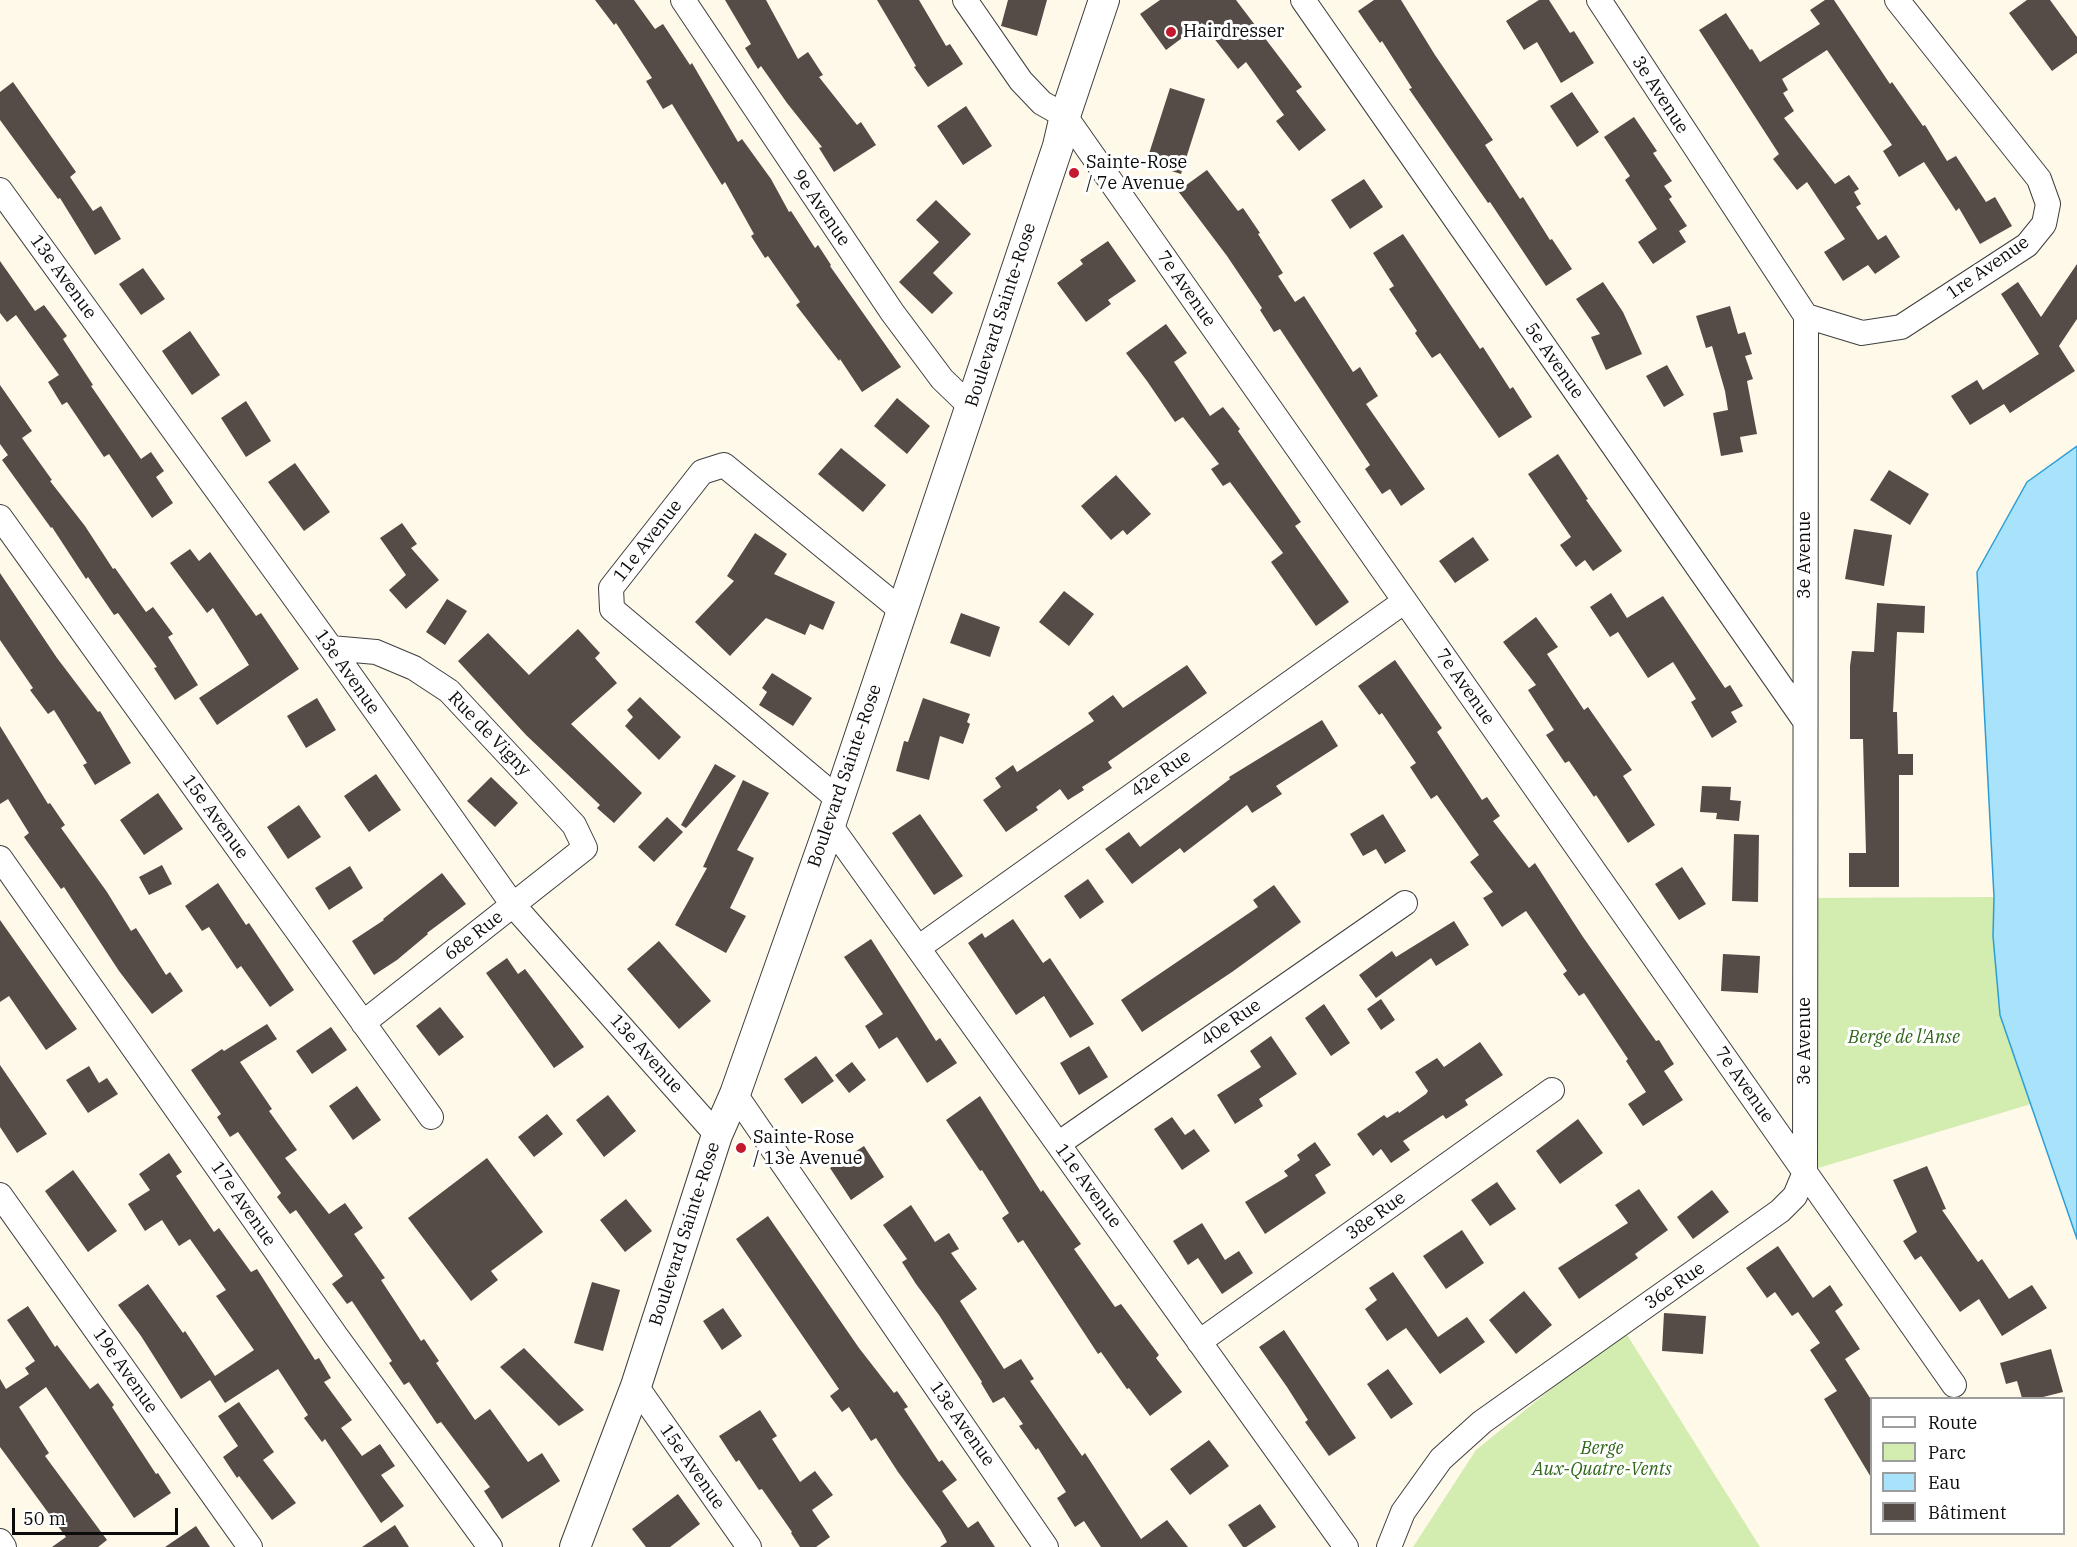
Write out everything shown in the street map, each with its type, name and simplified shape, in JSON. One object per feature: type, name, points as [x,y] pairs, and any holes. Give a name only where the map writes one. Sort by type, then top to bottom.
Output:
[{"type":"street","name":"9e Avenue","points":[[682,0],[892,312],[942,379],[971,407]]},
{"type":"street","name":"7e Avenue","points":[[965,0],[1022,81],[1041,103],[1065,116],[1954,1385]]},
{"type":"street","name":"Boulevard Sainte-Rose","points":[[575,1547],[636,1386],[717,1135],[735,1094],[834,812],[1058,146],[1065,116],[1104,0]]},
{"type":"street","name":"5e Avenue","points":[[1302,0],[1805,722]]},
{"type":"street","name":"3e Avenue","points":[[1599,0],[1806,316],[1805,1172]]},
{"type":"street","name":"1re Avenue","points":[[1806,316],[1862,333],[1901,327],[2027,245],[2044,224],[2048,204],[2039,179],[1898,0]]},
{"type":"street","name":"13e Avenue","points":[[0,190],[331,648],[513,905],[717,1135]]},
{"type":"street","name":"11e Avenue","points":[[901,610],[724,465],[702,472],[611,588],[612,609],[834,812],[918,948],[1346,1547]]},
{"type":"street","name":"15e Avenue","points":[[0,517],[431,1117]]},
{"type":"street","name":"42e Rue","points":[[918,948],[1405,601]]},
{"type":"street","name":"Rue de Vigny","points":[[331,648],[376,652],[414,668],[449,691],[574,825],[585,848]]},
{"type":"street","name":"68e Rue","points":[[363,1023],[585,848]]},
{"type":"street","name":"17e Avenue","points":[[0,858],[336,1336],[490,1547]]},
{"type":"street","name":"40e Rue","points":[[1058,1144],[1405,903]]},
{"type":"street","name":"38e Rue","points":[[1199,1342],[1552,1090]]},
{"type":"street","name":"13e Avenue","points":[[735,1094],[1046,1547]]},
{"type":"street","name":"36e Rue","points":[[1389,1547],[1402,1512],[1441,1459],[1482,1422],[1780,1211],[1795,1196],[1805,1172]]},
{"type":"street","name":"19e Avenue","points":[[0,1195],[250,1547]]},
{"type":"street","name":"15e Avenue","points":[[636,1386],[749,1547]]},
{"type":"street","points":[[0,1541],[4,1547]]},
{"type":"green space","name":"Berge de l'Anse","points":[[1994,897],[1993,936],[2000,1015],[2031,1104],[1805,1172],[1805,898]]},
{"type":"green space","name":"Berge Aux-Quatre-Vents","points":[[1624,1330],[1760,1547],[1413,1547],[1476,1450]]},
{"type":"water","points":[[2077,446],[2077,1239],[2000,1015],[1993,936],[1994,897],[1977,572],[2027,482]]},
{"type":"building","points":[[595,0],[634,0],[655,29],[663,24],[690,65],[692,63],[738,142],[742,139],[771,179],[789,212],[791,211],[815,248],[818,245],[830,266],[901,367],[862,392],[840,359],[839,361],[796,305],[800,302],[768,256],[765,258],[751,236],[754,234],[725,182],[722,185],[672,104],[663,109],[646,81],[652,78],[616,23],[614,25]]},
{"type":"building","points":[[725,0],[766,0],[798,59],[808,52],[823,75],[819,77],[857,125],[861,122],[876,145],[834,172],[819,148],[822,147],[761,66],[758,69],[745,48],[751,44]]},
{"type":"building","points":[[877,0],[919,0],[946,46],[950,44],[963,64],[928,87],[914,67],[916,66]]},
{"type":"building","points":[[1008,0],[1047,0],[1037,36],[1001,26]]},
{"type":"building","points":[[1160,0],[1236,0],[1302,87],[1296,91],[1326,130],[1299,151],[1276,121],[1284,115],[1246,62],[1238,69],[1202,23],[1166,50],[1140,14]]},
{"type":"building","points":[[1374,0],[1401,0],[1493,140],[1485,145],[1520,199],[1523,197],[1550,240],[1552,239],[1572,269],[1546,286],[1490,202],[1488,203],[1409,89],[1412,88],[1382,41],[1380,43],[1358,11]]},
{"type":"building","points":[[1539,0],[1549,0],[1570,33],[1574,31],[1594,63],[1561,83],[1537,42],[1524,50],[1506,21]]},
{"type":"building","points":[[1825,0],[1834,0],[1890,84],[1892,82],[1923,126],[1925,125],[1947,161],[1956,156],[1986,202],[1995,197],[2012,226],[1980,244],[1959,208],[1956,211],[1924,162],[1899,177],[1883,151],[1892,145],[1827,50],[1782,79],[1788,90],[1783,93],[1794,111],[1784,118],[1835,184],[1849,175],[1859,189],[1854,192],[1861,204],[1856,207],[1878,240],[1886,235],[1900,257],[1875,274],[1868,265],[1843,281],[1824,252],[1845,239],[1807,182],[1797,190],[1773,159],[1779,154],[1699,30],[1726,13],[1760,62],[1820,24],[1810,10]]},
{"type":"building","points":[[2027,0],[2050,0],[2077,37],[2077,53],[2052,71],[2009,13]]},
{"type":"building","points":[[13,82],[76,172],[70,177],[93,211],[101,206],[121,239],[95,255],[60,198],[58,199],[0,120],[0,92]]},
{"type":"building","points":[[1170,88],[1205,99],[1181,174],[1146,163]]},
{"type":"building","points":[[1572,92],[1599,132],[1577,147],[1550,106]]},
{"type":"building","points":[[966,106],[992,146],[963,165],[937,126]]},
{"type":"building","points":[[1634,117],[1657,151],[1653,153],[1672,181],[1664,186],[1672,197],[1669,199],[1687,226],[1679,231],[1686,242],[1653,264],[1638,242],[1657,229],[1625,180],[1630,176],[1604,137]]},
{"type":"building","points":[[1207,170],[1238,211],[1243,208],[1260,233],[1258,234],[1283,273],[1278,276],[1295,302],[1304,296],[1353,372],[1360,367],[1378,396],[1366,404],[1425,489],[1401,506],[1390,489],[1382,494],[1365,469],[1370,465],[1280,329],[1274,332],[1260,310],[1262,308],[1227,256],[1178,191]]},
{"type":"building","points":[[1364,179],[1383,207],[1350,229],[1331,200]]},
{"type":"building","points":[[936,200],[971,234],[933,273],[953,293],[932,314],[899,282],[939,242],[916,220]]},
{"type":"building","points":[[1403,234],[1480,349],[1483,347],[1510,389],[1513,387],[1532,417],[1499,438],[1440,353],[1432,358],[1389,289],[1394,286],[1373,253]]},
{"type":"building","points":[[1108,241],[1136,281],[1108,300],[1111,304],[1086,322],[1057,283],[1083,264],[1080,260]]},
{"type":"building","points":[[0,261],[35,311],[44,305],[67,336],[63,339],[93,385],[91,386],[141,459],[151,452],[164,471],[156,477],[173,503],[152,518],[109,454],[104,457],[67,402],[62,405],[48,382],[59,375],[16,315],[7,322],[0,313]]},
{"type":"building","points":[[2077,264],[2077,319],[2059,346],[2075,371],[2010,413],[2004,404],[1970,425],[1951,396],[1977,380],[1983,390],[2039,354],[2001,294],[2018,282],[2041,317]]},
{"type":"building","points":[[143,268],[165,299],[141,315],[119,284]]},
{"type":"building","points":[[1603,282],[1623,312],[1642,354],[1606,370],[1591,337],[1600,334],[1576,299]]},
{"type":"building","points":[[1730,306],[1738,334],[1745,332],[1752,354],[1745,356],[1753,379],[1747,381],[1757,434],[1740,437],[1743,452],[1721,456],[1713,413],[1728,410],[1725,391],[1712,346],[1706,348],[1696,316]]},
{"type":"building","points":[[1166,324],[1187,353],[1174,362],[1210,416],[1223,407],[1240,429],[1238,431],[1301,522],[1295,526],[1349,602],[1316,626],[1271,562],[1283,553],[1230,482],[1223,486],[1211,469],[1219,464],[1183,417],[1175,422],[1126,353]]},
{"type":"building","points":[[190,331],[220,375],[192,395],[162,351]]},
{"type":"building","points":[[1667,365],[1684,395],[1664,407],[1646,376]]},
{"type":"building","points":[[0,385],[32,431],[22,438],[52,480],[50,481],[146,612],[153,607],[173,634],[168,637],[198,685],[175,700],[154,668],[157,667],[118,613],[114,615],[88,577],[86,579],[52,527],[2,460],[8,455],[0,444]]},
{"type":"building","points":[[897,398],[930,426],[907,454],[874,426]]},
{"type":"building","points":[[246,401],[271,441],[246,457],[221,418]]},
{"type":"building","points":[[841,448],[886,485],[863,512],[818,474]]},
{"type":"building","points":[[1558,454],[1588,499],[1586,500],[1622,551],[1593,571],[1585,560],[1576,567],[1560,545],[1571,537],[1528,474]]},
{"type":"building","points":[[295,463],[330,512],[304,531],[268,482]]},
{"type":"building","points":[[1889,470],[1929,494],[1910,525],[1870,500]]},
{"type":"building","points":[[1116,475],[1151,514],[1127,535],[1123,530],[1111,540],[1081,506]]},
{"type":"building","points":[[402,523],[417,544],[411,548],[439,580],[406,609],[389,590],[406,575],[380,538]]},
{"type":"building","points":[[1854,529],[1892,535],[1884,586],[1845,579]]},
{"type":"building","points":[[755,533],[787,554],[774,574],[835,602],[823,630],[810,624],[805,635],[766,618],[730,656],[695,622],[734,581],[727,576]]},
{"type":"building","points":[[1473,537],[1489,560],[1455,583],[1439,561]]},
{"type":"building","points":[[190,549],[199,561],[210,552],[256,616],[261,613],[299,669],[217,725],[199,698],[249,665],[213,608],[207,613],[170,563]]},
{"type":"building","points":[[0,573],[57,658],[98,712],[100,711],[131,763],[95,785],[83,765],[87,763],[54,710],[48,714],[30,690],[33,688],[0,640]]},
{"type":"building","points":[[1064,591],[1094,614],[1069,646],[1039,622]]},
{"type":"building","points":[[1611,593],[1627,618],[1663,596],[1725,688],[1730,685],[1743,706],[1731,712],[1737,722],[1712,738],[1691,702],[1696,699],[1673,662],[1648,678],[1618,632],[1610,637],[1590,607]]},
{"type":"building","points":[[447,599],[467,611],[445,645],[426,632]]},
{"type":"building","points":[[1877,603],[1925,606],[1924,633],[1897,632],[1893,712],[1897,712],[1898,754],[1913,754],[1913,775],[1899,775],[1899,887],[1849,887],[1849,853],[1866,853],[1863,739],[1850,739],[1850,666],[1852,651],[1874,652]]},
{"type":"building","points":[[961,613],[1000,627],[990,657],[950,643]]},
{"type":"building","points":[[1536,617],[1558,647],[1547,654],[1584,710],[1588,707],[1632,770],[1623,776],[1655,825],[1628,843],[1596,795],[1594,797],[1569,761],[1565,763],[1546,735],[1554,730],[1528,690],[1536,685],[1503,642]]},
{"type":"building","points":[[578,629],[600,653],[595,658],[617,683],[571,724],[642,793],[614,823],[597,808],[600,805],[526,735],[458,661],[488,633],[529,675]]},
{"type":"building","points":[[1395,660],[1442,728],[1437,732],[1482,800],[1487,797],[1500,816],[1493,821],[1529,868],[1535,863],[1583,937],[1674,1064],[1664,1071],[1683,1100],[1643,1126],[1628,1104],[1646,1092],[1626,1061],[1628,1059],[1584,993],[1579,996],[1563,974],[1567,971],[1526,911],[1502,927],[1483,898],[1493,892],[1470,862],[1479,855],[1437,795],[1431,799],[1410,767],[1416,763],[1382,713],[1379,715],[1358,686]]},
{"type":"building","points":[[1187,665],[1207,693],[1108,762],[1112,768],[1082,787],[1084,790],[1068,800],[1060,789],[1036,807],[1038,810],[1006,832],[983,800],[1001,787],[995,778],[1013,765],[1017,772],[1094,721],[1088,713],[1113,695],[1123,708]]},
{"type":"building","points":[[772,673],[812,698],[793,726],[759,705],[767,692],[762,688]]},
{"type":"building","points":[[640,697],[681,737],[659,760],[625,726],[633,717],[627,710]]},
{"type":"building","points":[[317,698],[336,730],[306,748],[287,716]]},
{"type":"building","points":[[923,698],[970,714],[967,722],[970,724],[963,744],[940,736],[929,780],[896,771],[904,741],[908,742]]},
{"type":"building","points":[[1322,720],[1338,746],[1276,786],[1282,794],[1252,813],[1247,805],[1184,853],[1180,848],[1132,884],[1105,849],[1129,832],[1140,847],[1230,779],[1229,777]]},
{"type":"building","points":[[0,726],[48,804],[50,803],[65,825],[61,828],[107,892],[131,931],[136,928],[166,975],[170,972],[183,991],[152,1014],[119,971],[64,887],[61,889],[24,837],[29,833],[8,799],[0,804]]},
{"type":"building","points":[[715,764],[736,776],[686,828],[681,825]]},
{"type":"building","points":[[376,774],[401,810],[369,832],[344,796]]},
{"type":"building","points":[[491,777],[518,803],[495,827],[467,801]]},
{"type":"building","points":[[743,780],[769,793],[737,850],[754,858],[730,908],[746,916],[726,953],[675,925],[707,868],[703,867]]},
{"type":"building","points":[[1702,786],[1731,787],[1730,800],[1741,801],[1739,821],[1716,819],[1717,813],[1700,812]]},
{"type":"building","points":[[158,793],[183,829],[144,855],[120,820]]},
{"type":"building","points":[[299,805],[321,837],[288,859],[267,827]]},
{"type":"building","points":[[920,814],[963,876],[934,895],[892,833]]},
{"type":"building","points":[[1383,814],[1406,851],[1385,864],[1376,849],[1363,856],[1350,834]]},
{"type":"building","points":[[667,817],[683,832],[654,862],[638,847]]},
{"type":"building","points":[[1734,834],[1759,835],[1758,902],[1732,901]]},
{"type":"building","points":[[162,865],[172,884],[149,895],[139,877]]},
{"type":"building","points":[[350,866],[363,888],[329,910],[315,888]]},
{"type":"building","points":[[1682,867],[1706,904],[1679,920],[1655,884]]},
{"type":"building","points":[[442,873],[466,904],[427,933],[397,960],[374,975],[352,941],[384,920]]},
{"type":"building","points":[[1088,879],[1104,902],[1080,919],[1064,896]]},
{"type":"building","points":[[218,883],[246,925],[249,923],[294,990],[270,1007],[241,966],[237,969],[209,927],[202,931],[185,906]]},
{"type":"building","points":[[1274,885],[1301,922],[1232,972],[1142,1032],[1121,1000],[1258,907],[1253,900]]},
{"type":"building","points":[[1013,919],[1043,963],[1050,958],[1094,1024],[1070,1038],[1044,996],[1016,1015],[968,943],[982,933],[985,938]]},
{"type":"building","points":[[0,920],[77,1029],[46,1050],[9,996],[0,1002]]},
{"type":"building","points":[[1454,921],[1469,945],[1436,966],[1431,958],[1376,998],[1359,975],[1392,951],[1396,957]]},
{"type":"building","points":[[871,939],[936,1041],[940,1038],[957,1063],[927,1083],[897,1037],[879,1049],[865,1026],[883,1014],[844,957]]},
{"type":"building","points":[[659,941],[711,1001],[679,1029],[627,969]]},
{"type":"building","points":[[1723,954],[1760,956],[1758,993],[1721,991]]},
{"type":"building","points":[[507,958],[518,974],[525,969],[584,1047],[554,1068],[486,973]]},
{"type":"building","points":[[1381,999],[1395,1020],[1381,1030],[1367,1009]]},
{"type":"building","points":[[1324,1004],[1350,1043],[1331,1056],[1305,1018]]},
{"type":"building","points":[[440,1007],[464,1037],[439,1056],[416,1026]]},
{"type":"building","points":[[267,1024],[277,1039],[240,1062],[272,1109],[269,1111],[297,1150],[285,1158],[329,1214],[345,1203],[363,1228],[354,1234],[385,1278],[381,1280],[421,1341],[424,1339],[439,1361],[436,1363],[475,1420],[490,1409],[528,1462],[542,1453],[560,1481],[502,1519],[484,1491],[490,1487],[441,1422],[437,1424],[409,1382],[404,1385],[389,1363],[392,1361],[352,1301],[347,1304],[332,1284],[343,1276],[296,1210],[290,1214],[277,1197],[281,1193],[238,1132],[230,1137],[217,1117],[221,1114],[191,1070],[222,1049],[224,1051]]},
{"type":"building","points":[[331,1027],[347,1050],[312,1074],[296,1051]]},
{"type":"building","points":[[1271,1036],[1297,1074],[1259,1099],[1263,1106],[1235,1124],[1217,1095],[1261,1067],[1250,1051]]},
{"type":"building","points":[[1480,1042],[1503,1075],[1465,1100],[1468,1105],[1446,1119],[1443,1115],[1403,1141],[1410,1150],[1391,1163],[1381,1149],[1373,1156],[1357,1134],[1384,1115],[1387,1118],[1398,1111],[1399,1113],[1426,1094],[1428,1091],[1415,1072],[1437,1058],[1444,1067]]},
{"type":"building","points":[[1089,1046],[1108,1077],[1079,1095],[1060,1063]]},
{"type":"building","points":[[816,1056],[834,1081],[802,1104],[784,1079]]},
{"type":"building","points":[[852,1062],[866,1080],[849,1093],[835,1075]]},
{"type":"building","points":[[0,1065],[47,1134],[17,1153],[0,1127]]},
{"type":"building","points":[[89,1066],[99,1083],[107,1078],[118,1094],[88,1113],[66,1080]]},
{"type":"building","points":[[357,1086],[381,1120],[353,1140],[329,1106]]},
{"type":"building","points":[[608,1095],[636,1131],[604,1157],[576,1120]]},
{"type":"building","points":[[980,1096],[1041,1192],[1043,1190],[1081,1244],[1074,1249],[1115,1307],[1121,1304],[1159,1355],[1156,1358],[1182,1392],[1150,1416],[1129,1388],[1127,1389],[1101,1352],[1098,1354],[1023,1240],[1018,1243],[1002,1218],[1009,1213],[946,1120]]},
{"type":"building","points":[[547,1114],[563,1134],[534,1157],[518,1137]]},
{"type":"building","points":[[1172,1117],[1185,1135],[1194,1129],[1210,1151],[1182,1170],[1154,1129]]},
{"type":"building","points":[[1578,1119],[1603,1153],[1560,1184],[1536,1151]]},
{"type":"building","points":[[1315,1142],[1331,1165],[1315,1175],[1326,1193],[1265,1234],[1245,1202],[1288,1176],[1284,1171],[1300,1160],[1297,1155]]},
{"type":"building","points":[[864,1146],[884,1177],[851,1200],[830,1168]]},
{"type":"building","points":[[169,1153],[182,1172],[176,1176],[214,1232],[219,1228],[251,1272],[257,1269],[315,1360],[319,1358],[331,1378],[324,1382],[352,1420],[341,1428],[362,1456],[380,1444],[395,1466],[381,1475],[404,1506],[381,1523],[325,1439],[322,1442],[304,1418],[308,1415],[278,1369],[225,1403],[210,1380],[181,1399],[141,1336],[118,1305],[148,1284],[183,1333],[185,1331],[215,1376],[254,1350],[216,1296],[226,1290],[190,1239],[179,1246],[162,1220],[145,1231],[128,1204],[150,1190],[139,1174]]},
{"type":"building","points":[[487,1158],[543,1232],[491,1271],[498,1280],[471,1301],[408,1218]]},
{"type":"building","points":[[1927,1166],[1946,1209],[1942,1210],[1978,1262],[1982,1259],[2009,1299],[2032,1285],[2047,1308],[2002,1336],[1979,1299],[1960,1312],[1921,1256],[1915,1260],[1903,1241],[1917,1232],[1893,1180]]},
{"type":"building","points":[[73,1170],[117,1231],[88,1252],[45,1191]]},
{"type":"building","points":[[1497,1182],[1516,1209],[1490,1226],[1471,1200]]},
{"type":"building","points":[[1639,1189],[1668,1230],[1635,1254],[1638,1258],[1579,1299],[1558,1268],[1628,1223],[1615,1205]]},
{"type":"building","points":[[1712,1190],[1729,1212],[1693,1239],[1677,1217]]},
{"type":"building","points":[[626,1199],[652,1231],[625,1252],[600,1220]]},
{"type":"building","points":[[911,1205],[935,1242],[949,1233],[959,1249],[951,1253],[977,1289],[960,1301],[1004,1369],[1021,1359],[1034,1379],[1030,1381],[1082,1456],[1085,1453],[1141,1539],[1167,1520],[1188,1547],[1101,1547],[1084,1521],[1075,1527],[1057,1498],[1066,1492],[1038,1448],[1036,1450],[1019,1426],[1023,1424],[1004,1397],[993,1403],[939,1315],[902,1262],[907,1259],[883,1225]]},
{"type":"building","points":[[768,1216],[859,1348],[894,1393],[897,1391],[908,1407],[904,1409],[939,1462],[942,1460],[957,1480],[942,1491],[968,1528],[978,1521],[995,1547],[940,1547],[947,1542],[940,1529],[876,1438],[871,1441],[849,1407],[842,1412],[830,1396],[839,1389],[736,1239]]},
{"type":"building","points":[[1202,1223],[1225,1260],[1239,1251],[1253,1273],[1222,1294],[1198,1258],[1188,1265],[1173,1241]]},
{"type":"building","points":[[1462,1230],[1484,1263],[1446,1289],[1423,1256]]},
{"type":"building","points":[[1778,1246],[1813,1298],[1830,1285],[1843,1305],[1835,1311],[1860,1349],[1845,1359],[1870,1398],[1870,1476],[1824,1399],[1837,1391],[1810,1350],[1820,1343],[1798,1312],[1792,1316],[1775,1292],[1767,1298],[1746,1268]]},
{"type":"building","points":[[1393,1272],[1438,1337],[1467,1317],[1485,1342],[1440,1374],[1406,1328],[1387,1341],[1365,1309],[1377,1300],[1369,1288]]},
{"type":"building","points":[[592,1282],[620,1290],[603,1351],[574,1343]]},
{"type":"building","points":[[1524,1291],[1552,1325],[1516,1354],[1489,1320]]},
{"type":"building","points":[[28,1306],[55,1347],[57,1345],[90,1389],[98,1383],[156,1474],[158,1473],[171,1493],[134,1518],[46,1387],[19,1407],[49,1453],[45,1456],[107,1540],[98,1547],[52,1547],[66,1537],[0,1447],[0,1379],[6,1389],[29,1374],[25,1368],[35,1361],[7,1320]]},
{"type":"building","points":[[723,1308],[742,1336],[722,1350],[703,1321]]},
{"type":"building","points":[[1664,1313],[1706,1316],[1703,1354],[1662,1351]]},
{"type":"building","points":[[1284,1330],[1356,1438],[1329,1456],[1305,1422],[1308,1420],[1287,1387],[1259,1347]]},
{"type":"building","points":[[524,1348],[584,1410],[559,1426],[500,1367]]},
{"type":"building","points":[[2051,1349],[2063,1392],[2043,1397],[2022,1397],[2017,1381],[2006,1384],[2000,1363]]},
{"type":"building","points":[[1388,1369],[1413,1404],[1391,1419],[1367,1384]]},
{"type":"building","points":[[239,1402],[274,1452],[263,1460],[296,1503],[272,1520],[239,1476],[237,1478],[223,1457],[238,1446],[218,1416]]},
{"type":"building","points":[[760,1410],[777,1436],[772,1439],[800,1482],[815,1471],[833,1495],[812,1510],[830,1537],[816,1547],[800,1547],[762,1489],[759,1490],[739,1460],[736,1462],[719,1436]]},
{"type":"building","points":[[1209,1440],[1229,1466],[1190,1495],[1170,1469]]},
{"type":"building","points":[[678,1494],[700,1524],[670,1547],[646,1547],[632,1529]]},
{"type":"building","points":[[1260,1504],[1276,1527],[1243,1547],[1228,1525]]},
{"type":"building","points":[[395,1525],[409,1547],[362,1547]]},
{"type":"building","points":[[196,1526],[210,1547],[165,1547]]},
{"type":"place","name":"Hairdresser","points":[[1171,32]]},
{"type":"place","name":"Sainte-Rose / 7e Avenue","points":[[1074,173]]},
{"type":"place","name":"Sainte-Rose / 13e Avenue","points":[[741,1148]]}]
